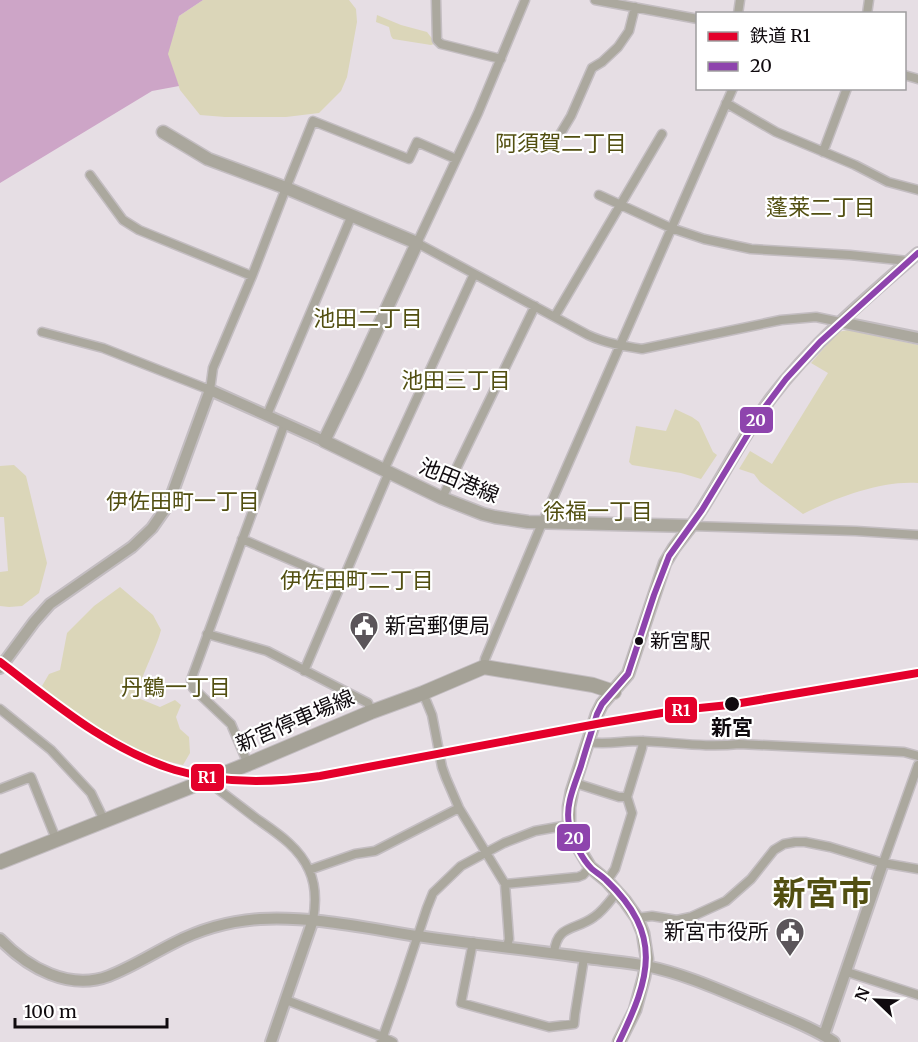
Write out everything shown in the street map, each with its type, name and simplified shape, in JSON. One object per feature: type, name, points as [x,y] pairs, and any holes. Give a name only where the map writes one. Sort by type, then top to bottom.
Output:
[{"type":"main road","points":[[163,132],[208,159],[286,188],[417,243],[324,441]]},
{"type":"main road","name":"池田港線","points":[[324,441],[442,498],[495,517],[513,520],[691,526]]},
{"type":"main road","points":[[619,1042],[638,1000],[646,966],[643,933],[637,918],[607,881],[590,867],[578,848],[569,825],[569,807],[600,707],[628,674],[665,563],[691,526]]},
{"type":"main road","points":[[484,667],[592,685],[614,692]]},
{"type":"main road","name":"新宮停車場線","points":[[0,862],[484,667]]},
{"type":"street","points":[[436,0],[437,40],[441,44],[501,59]]},
{"type":"street","points":[[525,0],[478,113],[417,243],[597,339],[620,345],[642,349],[781,320],[816,317],[918,338]]},
{"type":"street","points":[[595,0],[696,19]]},
{"type":"street","points":[[559,136],[571,116],[592,68],[618,47],[628,31],[635,7]]},
{"type":"street","points":[[484,667],[485,659],[543,521],[732,90]]},
{"type":"street","points":[[823,152],[846,90]]},
{"type":"street","points":[[726,103],[776,132],[855,165],[888,182],[918,190]]},
{"type":"street","points":[[0,668],[50,604],[132,547],[152,528],[168,505],[210,390],[213,368],[313,121],[409,159],[417,142],[456,159]]},
{"type":"street","points":[[555,316],[662,134]]},
{"type":"street","points":[[90,175],[123,220],[139,230],[252,276]]},
{"type":"street","points":[[599,195],[671,228],[704,239],[751,249],[914,258]]},
{"type":"street","points":[[267,415],[352,215]]},
{"type":"street","points":[[691,526],[771,398],[813,349],[840,322],[914,258]]},
{"type":"street","points":[[304,671],[386,471],[474,274]]},
{"type":"street","points":[[442,498],[535,306]]},
{"type":"street","points":[[42,332],[103,348],[210,390],[324,441]]},
{"type":"street","points":[[248,764],[231,724],[193,687],[191,680],[285,423]]},
{"type":"street","points":[[691,526],[918,535]]},
{"type":"street","points":[[242,539],[342,582]]},
{"type":"street","points":[[207,634],[267,651],[368,703],[371,712]]},
{"type":"street","points":[[423,693],[432,716],[442,767],[459,808],[505,884],[509,939],[507,946]]},
{"type":"street","points":[[0,709],[51,750],[67,767],[91,793],[104,820]]},
{"type":"street","points":[[588,742],[643,741],[723,746],[739,744],[860,749],[904,752],[918,756]]},
{"type":"street","points":[[607,881],[615,869],[632,813],[627,797],[643,741]]},
{"type":"street","points":[[822,1039],[918,765]]},
{"type":"street","points":[[0,789],[31,777],[56,839]]},
{"type":"street","points":[[206,780],[287,841],[299,854],[313,881],[316,902],[313,920],[271,1042]]},
{"type":"street","points":[[575,783],[619,797],[627,797]]},
{"type":"street","points":[[309,870],[355,854],[375,851],[459,808]]},
{"type":"street","points":[[382,1039],[433,893],[461,866],[504,843],[529,832],[569,825]]},
{"type":"street","points":[[637,918],[652,916],[677,920],[692,917],[726,901],[751,879],[774,850],[784,844],[795,842],[830,847],[883,863],[918,869]]},
{"type":"street","points":[[505,884],[578,877],[590,867]]},
{"type":"street","points":[[554,953],[559,936],[591,920],[600,913],[617,892]]},
{"type":"street","points":[[0,939],[23,960],[48,973],[89,981],[126,969],[173,943],[210,928],[261,919],[313,920],[646,966],[701,982],[822,1039],[834,1042]]},
{"type":"street","points":[[473,942],[461,1003],[549,1027],[574,1024],[584,958]]},
{"type":"street","points":[[847,972],[918,995]]},
{"type":"street","points":[[286,1000],[393,1042]]},
{"type":"shaded area","points":[[0,0],[203,0],[179,16],[168,54],[179,86],[152,91],[0,183]]},
{"type":"shaded area","points":[[203,0],[349,0],[356,9],[357,22],[347,77],[341,91],[319,113],[286,117],[200,115],[180,90],[167,54],[179,16]]},
{"type":"shaded area","points":[[377,15],[427,32],[434,44],[393,39],[389,27],[376,22]]},
{"type":"shaded area","points":[[848,330],[918,345],[918,483],[890,484],[859,491],[803,514],[760,482],[754,474],[739,469],[750,451],[772,464],[828,373],[811,363],[838,332]]},
{"type":"shaded area","points":[[675,409],[699,422],[713,452],[717,455],[701,479],[681,473],[632,465],[629,462],[636,426],[666,431]]},
{"type":"shaded area","points":[[14,465],[26,476],[47,563],[39,593],[22,606],[9,607],[0,606],[0,572],[8,571],[4,517],[0,517],[0,466]]},
{"type":"shaded area","points":[[120,587],[153,615],[161,630],[141,683],[138,698],[160,707],[175,700],[181,705],[176,717],[180,729],[189,737],[190,753],[183,765],[153,758],[110,736],[63,707],[42,686],[49,674],[60,670],[67,633],[94,606]]},
{"type":"rail line","name":"R1","points":[[0,662],[83,724],[127,750],[192,775],[247,781],[320,776],[602,723],[680,710],[729,705],[918,673]]},
{"type":"transit line","name":"20","points":[[619,1042],[630,1019],[644,977],[646,958],[644,939],[637,920],[624,900],[584,859],[573,836],[568,817],[571,795],[597,714],[602,704],[628,674],[669,556],[702,510],[762,411],[786,379],[820,342],[918,253]]},
{"type":"place","name":"新宮駅","points":[[639,641]]},
{"type":"place","name":"新宮郵便局","points":[[364,652]]},
{"type":"place","name":"新宮","points":[[732,704]]},
{"type":"place","name":"新宮市役所","points":[[790,958]]},
{"type":"district","name":"阿須賀二丁目","points":[[561,143]]},
{"type":"district","name":"蓬莱二丁目","points":[[821,207]]},
{"type":"district","name":"池田二丁目","points":[[368,318]]},
{"type":"district","name":"池田三丁目","points":[[456,380]]},
{"type":"district","name":"伊佐田町一丁目","points":[[183,501]]},
{"type":"district","name":"徐福一丁目","points":[[598,511]]},
{"type":"district","name":"伊佐田町二丁目","points":[[357,580]]},
{"type":"district","name":"丹鶴一丁目","points":[[176,687]]},
{"type":"district","name":"新宮市","points":[[822,893]]}]
